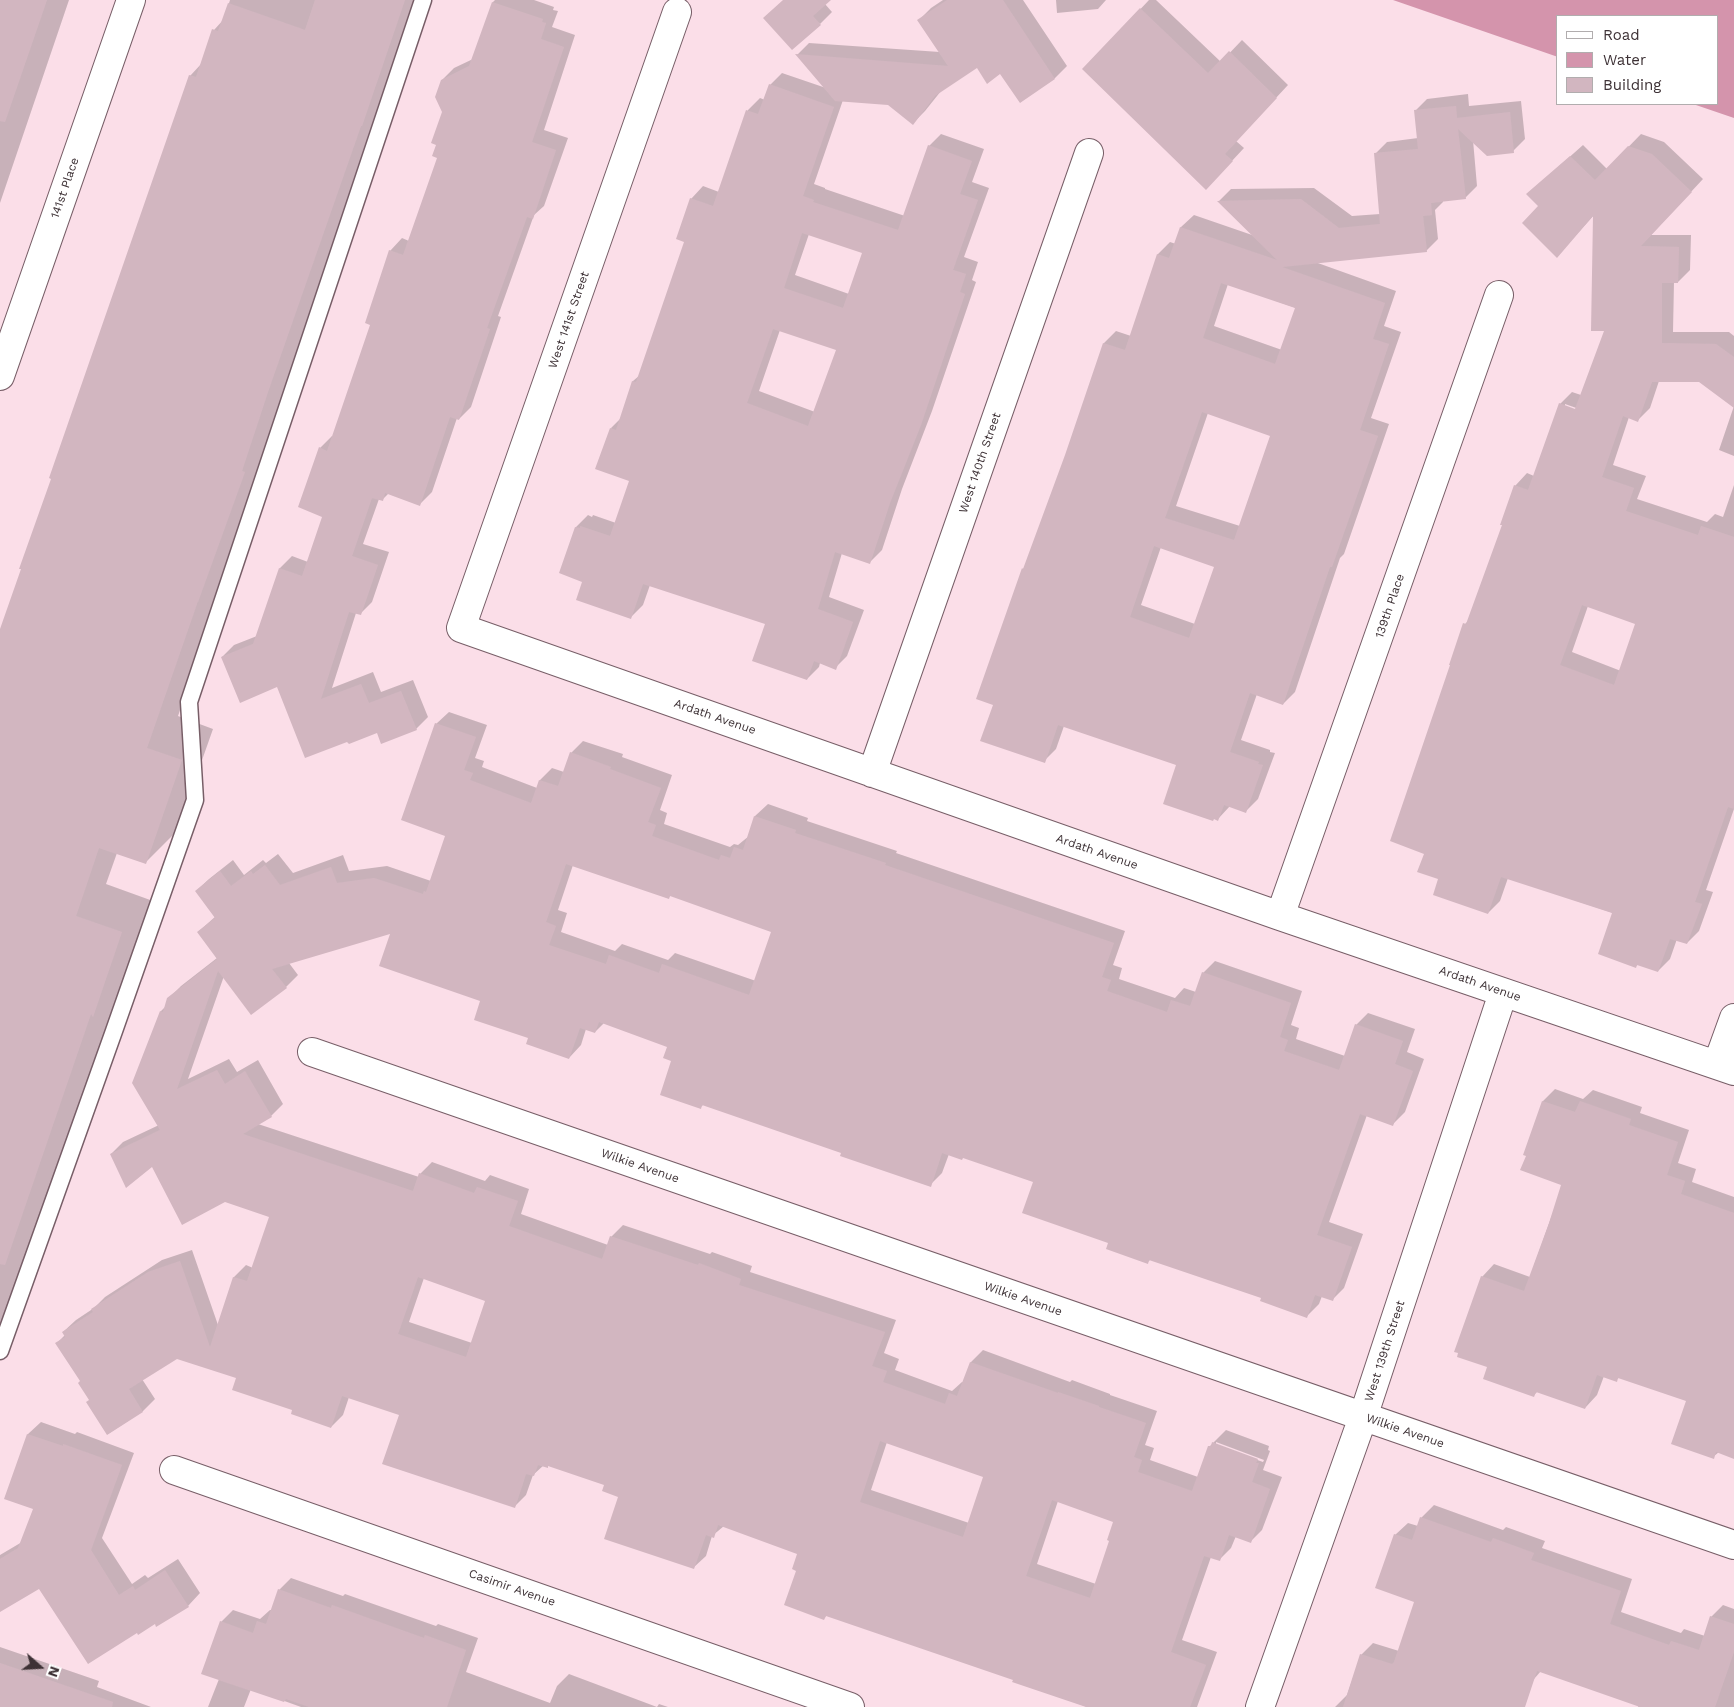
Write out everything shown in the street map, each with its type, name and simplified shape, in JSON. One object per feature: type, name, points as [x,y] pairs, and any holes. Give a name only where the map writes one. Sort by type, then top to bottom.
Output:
[{"type":"street","name":"141st Place","points":[[0,376],[131,0]]},
{"type":"street","name":"West 141st Street","points":[[461,628],[677,12]]},
{"type":"street","name":"West 140th Street","points":[[872,773],[1089,152]]},
{"type":"street","name":"139th Place","points":[[1280,916],[1499,295]]},
{"type":"street","name":"Ardath Avenue","points":[[461,628],[1280,916],[1726,1068]]},
{"type":"street","name":"West 139th Street","points":[[1260,1707],[1363,1417],[1503,993]]},
{"type":"street","points":[[1726,1068],[1734,1018]]},
{"type":"street","name":"Wilkie Avenue","points":[[312,1052],[1734,1545]]},
{"type":"street","name":"Casimir Avenue","points":[[174,1470],[850,1707]]},
{"type":"lane","points":[[0,1351],[195,800],[189,702],[422,0]]},
{"type":"water","points":[[1393,0],[1734,0],[1734,118],[1696,105],[1719,105],[1719,15],[1556,15],[1556,56]]},
{"type":"building","points":[[0,0],[47,0],[5,122],[0,121]]},
{"type":"building","points":[[315,0],[405,0],[268,392],[242,471],[245,472],[147,748],[182,760],[146,864],[99,848],[76,916],[122,932],[93,1017],[91,1014],[5,1265],[0,1264],[0,629],[51,479],[49,478],[189,75],[196,77],[212,29],[218,31],[228,3],[305,30]]},
{"type":"building","points":[[783,0],[831,0],[813,16],[821,25],[792,50],[763,18]]},
{"type":"building","points":[[947,0],[1003,0],[1055,79],[1020,103],[1000,74],[987,84],[977,68],[935,96],[913,125],[888,105],[835,101],[795,54],[948,66],[917,20]]},
{"type":"building","points":[[492,2],[543,19],[542,22],[546,23],[541,39],[564,47],[532,142],[556,150],[533,219],[527,217],[487,328],[490,329],[459,420],[450,417],[420,506],[385,493],[383,501],[372,498],[352,556],[378,565],[361,615],[349,612],[321,699],[361,684],[369,703],[401,691],[417,730],[381,744],[377,733],[305,758],[277,687],[240,703],[221,657],[253,644],[279,568],[302,576],[322,517],[298,507],[319,447],[327,451],[370,325],[365,323],[389,250],[403,255],[437,158],[432,156],[436,145],[431,143],[442,112],[435,97],[441,80],[469,66]]},
{"type":"building","points":[[1140,8],[1208,73],[1229,51],[1277,98],[1225,154],[1233,161],[1206,190],[1082,69]]},
{"type":"building","points":[[769,84],[834,107],[803,196],[814,200],[813,202],[898,230],[928,145],[972,161],[960,194],[978,200],[953,270],[966,274],[960,292],[965,294],[921,425],[890,503],[870,564],[835,552],[818,609],[853,622],[836,670],[814,661],[807,680],[752,661],[765,624],[643,584],[631,619],[576,600],[582,582],[559,573],[575,527],[580,528],[580,526],[610,536],[629,481],[595,469],[610,428],[616,430],[632,381],[636,382],[684,242],[676,239],[690,198],[713,206],[746,110],[758,114]],"holes":[[[802,233],[862,253],[843,308],[784,288]],[[773,329],[836,350],[808,426],[747,403]]]},
{"type":"building","points":[[1456,106],[1457,118],[1510,112],[1514,153],[1487,156],[1458,129],[1466,199],[1431,203],[1432,215],[1423,216],[1427,252],[1282,267],[1385,303],[1373,339],[1389,344],[1360,430],[1378,436],[1332,567],[1330,567],[1283,705],[1250,693],[1230,752],[1263,765],[1246,813],[1224,805],[1218,821],[1214,819],[1213,821],[1163,804],[1176,765],[1058,725],[1045,763],[980,741],[993,705],[976,699],[1022,568],[1065,455],[1103,343],[1125,350],[1157,254],[1169,258],[1180,227],[1277,260],[1217,201],[1301,199],[1339,228],[1380,224],[1374,153],[1418,149],[1414,110]],"holes":[[[1221,283],[1295,308],[1275,364],[1203,338]],[[1202,412],[1270,436],[1234,540],[1165,518]],[[1154,546],[1214,567],[1189,638],[1130,617]]]},
{"type":"building","points":[[1628,146],[1652,154],[1692,192],[1641,246],[1679,247],[1678,283],[1662,283],[1662,343],[1716,344],[1734,357],[1734,408],[1699,382],[1652,382],[1638,422],[1623,416],[1602,477],[1634,488],[1626,511],[1698,535],[1701,526],[1734,537],[1734,809],[1728,807],[1695,902],[1702,904],[1687,944],[1670,939],[1658,972],[1637,965],[1636,968],[1598,954],[1612,913],[1501,877],[1488,914],[1433,895],[1438,879],[1417,872],[1424,854],[1390,841],[1463,623],[1466,624],[1502,525],[1500,525],[1514,485],[1528,490],[1559,403],[1575,409],[1604,331],[1591,331],[1593,216],[1557,258],[1522,223],[1538,206],[1526,194],[1570,156],[1595,180]],"holes":[[[1582,605],[1635,624],[1614,685],[1560,665]]]},
{"type":"building","points":[[435,723],[476,737],[464,770],[473,773],[470,780],[531,803],[539,780],[558,786],[570,752],[661,788],[648,822],[656,825],[652,836],[719,860],[721,855],[730,858],[734,847],[743,850],[754,816],[796,830],[795,833],[886,863],[885,865],[1114,943],[1102,977],[1111,980],[1107,991],[1167,1012],[1171,1000],[1190,1006],[1202,972],[1291,1003],[1280,1037],[1288,1040],[1284,1051],[1339,1070],[1355,1024],[1403,1041],[1395,1064],[1413,1071],[1393,1126],[1360,1114],[1317,1235],[1352,1247],[1333,1301],[1315,1295],[1307,1318],[1260,1301],[1261,1298],[1149,1260],[1148,1264],[1106,1249],[1108,1243],[1022,1213],[1033,1182],[963,1158],[962,1160],[942,1153],[931,1187],[840,1156],[841,1153],[702,1105],[701,1109],[660,1095],[671,1061],[663,1058],[667,1047],[599,1022],[595,1033],[580,1028],[569,1059],[526,1044],[528,1038],[474,1020],[480,1001],[379,966],[390,934],[272,969],[287,988],[251,1015],[218,971],[177,1089],[217,1070],[225,1084],[245,1071],[272,1117],[243,1134],[413,1191],[419,1173],[474,1193],[477,1187],[518,1201],[509,1226],[602,1259],[610,1236],[698,1265],[699,1263],[741,1279],[739,1285],[885,1332],[872,1366],[887,1371],[883,1382],[945,1404],[949,1393],[957,1396],[970,1362],[1146,1423],[1134,1457],[1142,1460],[1138,1472],[1192,1491],[1208,1446],[1211,1446],[1212,1442],[1258,1459],[1256,1463],[1259,1463],[1252,1482],[1270,1489],[1251,1543],[1229,1535],[1220,1561],[1204,1556],[1171,1652],[1206,1665],[1190,1707],[1086,1707],[826,1616],[824,1620],[784,1605],[796,1571],[792,1569],[797,1554],[718,1525],[714,1538],[706,1535],[694,1569],[604,1539],[618,1497],[602,1491],[604,1485],[548,1466],[548,1468],[538,1465],[534,1476],[526,1474],[515,1508],[382,1464],[399,1415],[342,1396],[331,1428],[291,1414],[292,1410],[232,1390],[236,1378],[177,1359],[129,1389],[143,1412],[107,1435],[86,1402],[89,1400],[78,1383],[80,1381],[55,1343],[65,1337],[62,1332],[93,1312],[91,1309],[148,1272],[180,1261],[210,1347],[233,1277],[247,1281],[269,1217],[225,1202],[182,1225],[152,1167],[126,1188],[110,1154],[160,1130],[132,1083],[160,1011],[163,1012],[167,998],[217,959],[197,932],[215,918],[195,891],[220,871],[231,886],[251,871],[253,874],[265,865],[280,885],[331,867],[337,883],[374,878],[423,894],[424,891],[426,892],[445,836],[401,820]],"holes":[[[566,864],[669,899],[670,896],[771,932],[749,995],[662,964],[659,973],[609,955],[606,964],[549,945],[556,926],[546,922]],[[418,1277],[485,1301],[466,1357],[398,1334]],[[880,1441],[983,1477],[963,1537],[860,1502]],[[1052,1500],[1113,1522],[1107,1540],[1109,1541],[1090,1598],[1026,1576]]]},
{"type":"building","points":[[1542,1101],[1575,1112],[1580,1101],[1631,1119],[1629,1125],[1678,1142],[1667,1175],[1685,1181],[1681,1194],[1734,1213],[1734,1459],[1716,1452],[1714,1459],[1671,1444],[1686,1401],[1618,1378],[1617,1382],[1597,1375],[1585,1409],[1536,1392],[1534,1397],[1483,1379],[1487,1367],[1457,1357],[1458,1353],[1454,1352],[1481,1276],[1524,1291],[1549,1223],[1561,1185],[1520,1170],[1526,1156],[1523,1155]]},
{"type":"building","points":[[27,1434],[63,1446],[63,1444],[122,1465],[91,1550],[119,1595],[133,1586],[135,1590],[165,1570],[189,1607],[156,1627],[155,1624],[138,1635],[137,1633],[88,1664],[39,1589],[0,1612],[0,1559],[18,1548],[33,1509],[4,1499]]},
{"type":"building","points":[[1420,1517],[1491,1542],[1493,1538],[1534,1553],[1531,1560],[1621,1591],[1610,1624],[1669,1645],[1671,1641],[1699,1650],[1710,1616],[1734,1624],[1734,1652],[1715,1707],[1640,1707],[1537,1671],[1525,1707],[1343,1707],[1360,1654],[1392,1664],[1394,1662],[1414,1602],[1375,1588],[1394,1534],[1412,1540]]},
{"type":"building","points":[[278,1589],[331,1608],[332,1605],[424,1638],[425,1635],[466,1650],[447,1707],[309,1707],[286,1699],[284,1702],[201,1674],[220,1621],[253,1633],[257,1621],[266,1624]]},
{"type":"building","points":[[0,1663],[113,1702],[112,1707],[0,1707]]}]
